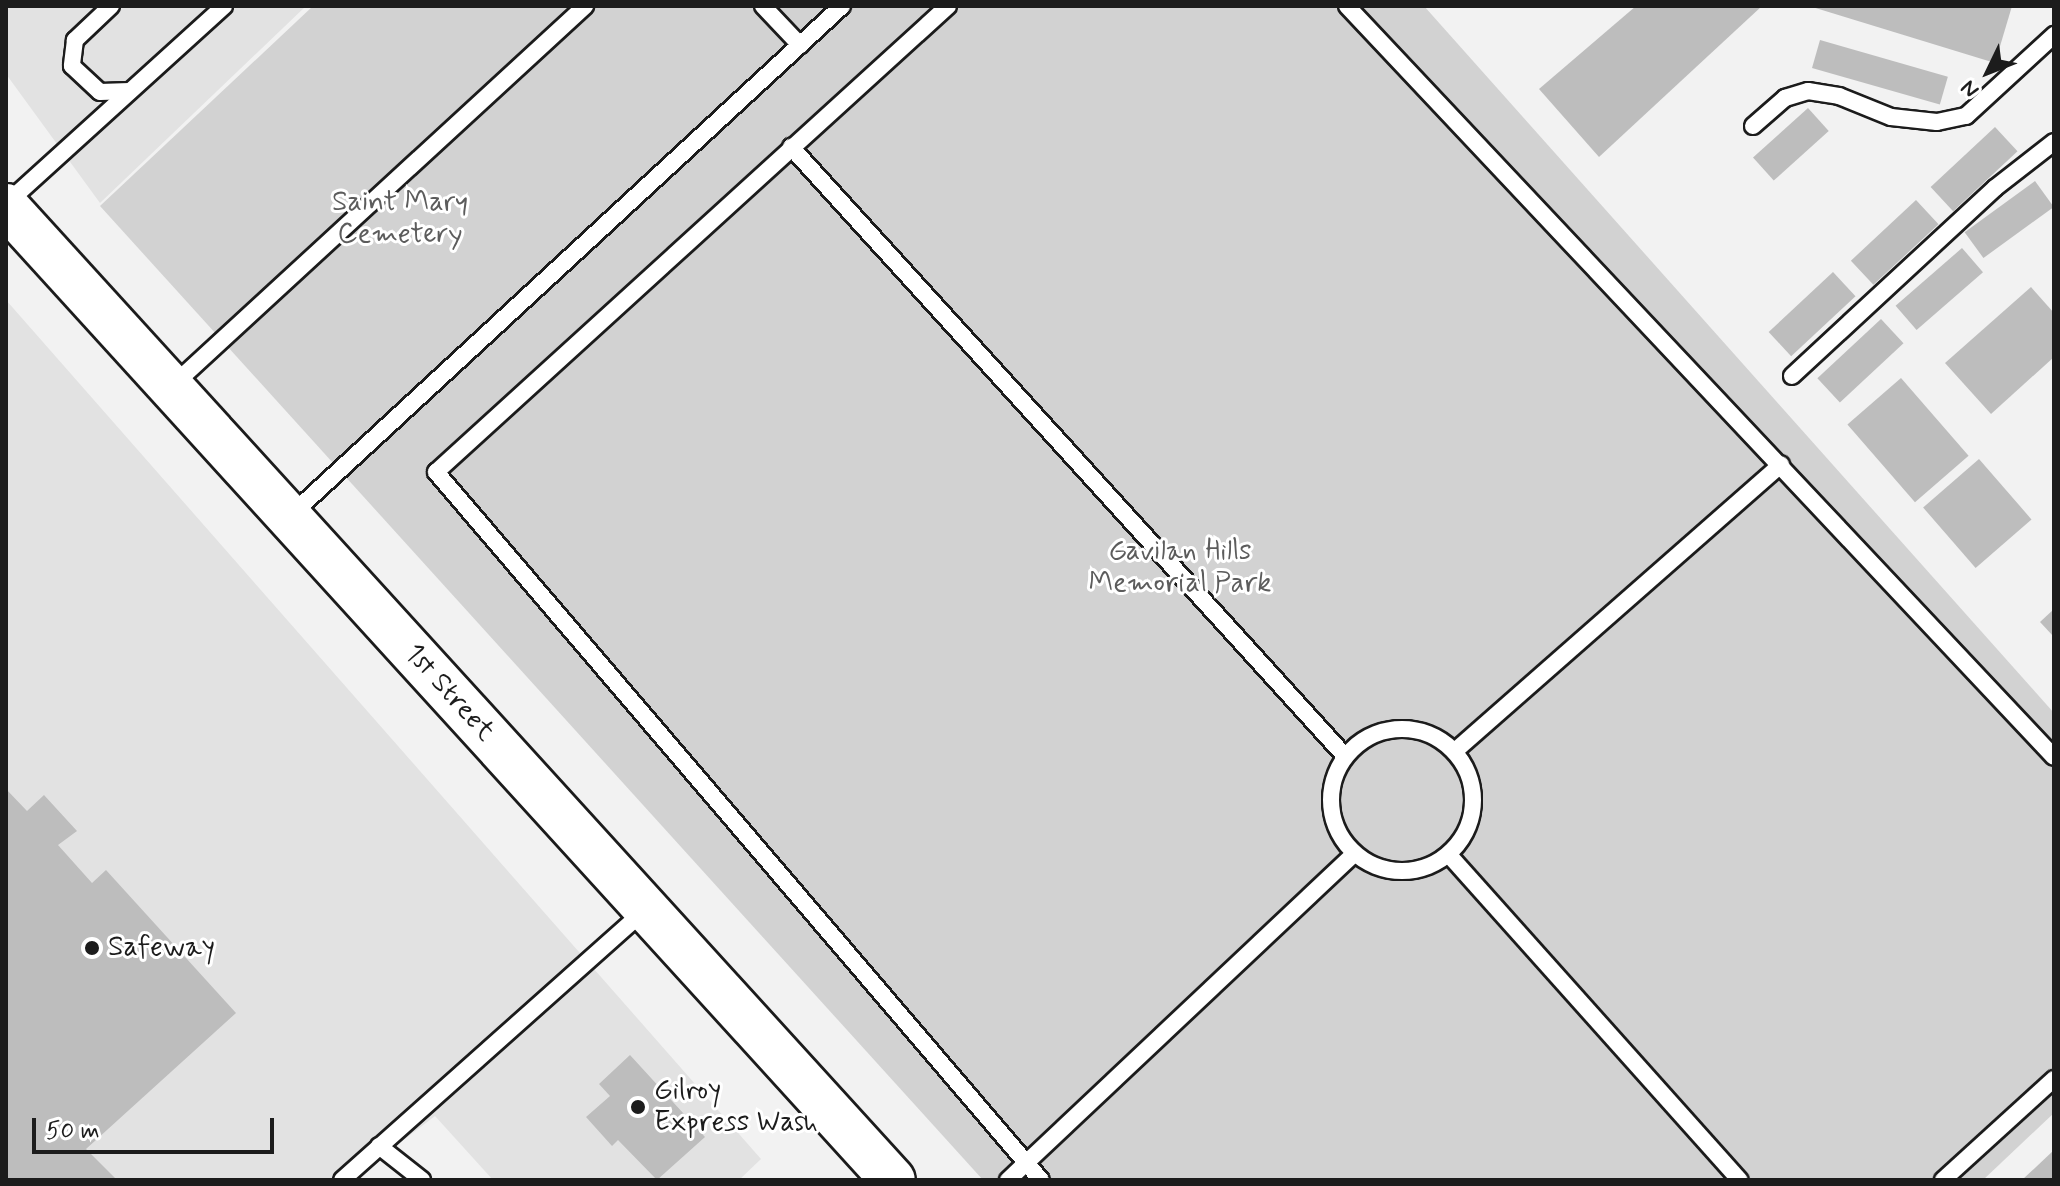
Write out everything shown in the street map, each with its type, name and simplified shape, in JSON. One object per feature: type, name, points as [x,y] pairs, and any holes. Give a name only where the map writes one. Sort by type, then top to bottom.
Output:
[{"type":"main road","name":"1st Street","points":[[6,205],[893,1180]]},
{"type":"lane","points":[[111,6],[75,40],[72,66],[100,92],[130,91]]},
{"type":"lane","points":[[6,205],[224,6]]},
{"type":"lane","points":[[171,387],[585,6]]},
{"type":"lane","points":[[763,6],[800,45]]},
{"type":"lane","points":[[289,517],[842,6]]},
{"type":"lane","points":[[948,6],[436,472],[1041,1180]]},
{"type":"lane","points":[[1347,6],[2054,757]]},
{"type":"lane","points":[[1753,126],[1785,98],[1808,91],[1839,96],[1891,117],[1937,122],[1966,116],[2054,35]]},
{"type":"lane","points":[[1792,376],[1995,188],[2054,142]]},
{"type":"lane","points":[[791,147],[1345,756]]},
{"type":"lane","points":[[1455,751],[1781,465]]},
{"type":"lane","points":[[1412,729],[1455,751],[1468,772],[1473,797],[1471,821],[1449,855],[1427,867],[1403,872],[1378,868],[1354,854],[1339,834],[1331,810],[1331,786],[1345,756],[1364,739],[1387,730],[1412,729]]},
{"type":"lane","points":[[1008,1180],[1354,854]]},
{"type":"lane","points":[[1449,855],[1740,1180]]},
{"type":"lane","points":[[342,1180],[646,909]]},
{"type":"lane","points":[[1943,1180],[2054,1079]]},
{"type":"lane","points":[[379,1146],[422,1180]]},
{"type":"shaded area","points":[[6,6],[306,6],[100,203],[6,74]]},
{"type":"shaded area","points":[[6,300],[761,1159],[739,1180],[493,1180],[435,1116],[351,1180],[6,1180]]},
{"type":"green space","name":"Gavilan Hills Memorial Park","points":[[313,6],[1424,6],[2054,713],[2054,1113],[1983,1180],[983,1180],[100,206]]},
{"type":"building","points":[[1636,6],[1762,6],[1599,157],[1539,89]]},
{"type":"building","points":[[1809,6],[2012,6],[1995,63]]},
{"type":"building","points":[[1820,40],[1948,77],[1940,105],[1812,68]]},
{"type":"building","points":[[1808,108],[1829,131],[1774,181],[1753,158]]},
{"type":"building","points":[[1995,127],[2018,151],[1953,211],[1931,187]]},
{"type":"building","points":[[2035,181],[2054,207],[1983,258],[1965,232]]},
{"type":"building","points":[[1916,200],[1939,224],[1873,285],[1851,261]]},
{"type":"building","points":[[1962,248],[1983,272],[1917,330],[1896,306]]},
{"type":"building","points":[[1833,272],[1856,296],[1791,356],[1769,332]]},
{"type":"building","points":[[2031,287],[2054,313],[2054,357],[1991,414],[1945,363]]},
{"type":"building","points":[[1881,319],[1904,343],[1840,402],[1817,378]]},
{"type":"building","points":[[1901,378],[1969,456],[1915,502],[1847,425]]},
{"type":"building","points":[[1979,459],[2031,519],[1976,568],[1923,508]]},
{"type":"building","points":[[2054,609],[2054,637],[2040,622]]},
{"type":"building","name":"Safeway","points":[[6,789],[27,811],[44,795],[77,831],[58,845],[92,883],[106,870],[236,1013],[86,1149],[117,1180],[6,1180]]},
{"type":"building","name":"Gilroy Express Wash","points":[[630,1055],[705,1137],[657,1180],[618,1140],[612,1146],[586,1117],[610,1096],[599,1084]]},
{"type":"building","points":[[2054,1150],[2054,1180],[2022,1180]]},
{"type":"place","name":"Safeway","points":[[92,948]]},
{"type":"place","name":"Gilroy Express Wash","points":[[638,1107]]},
{"type":"park label","name":"Saint Mary Cemetery","points":[[400,219]]}]
